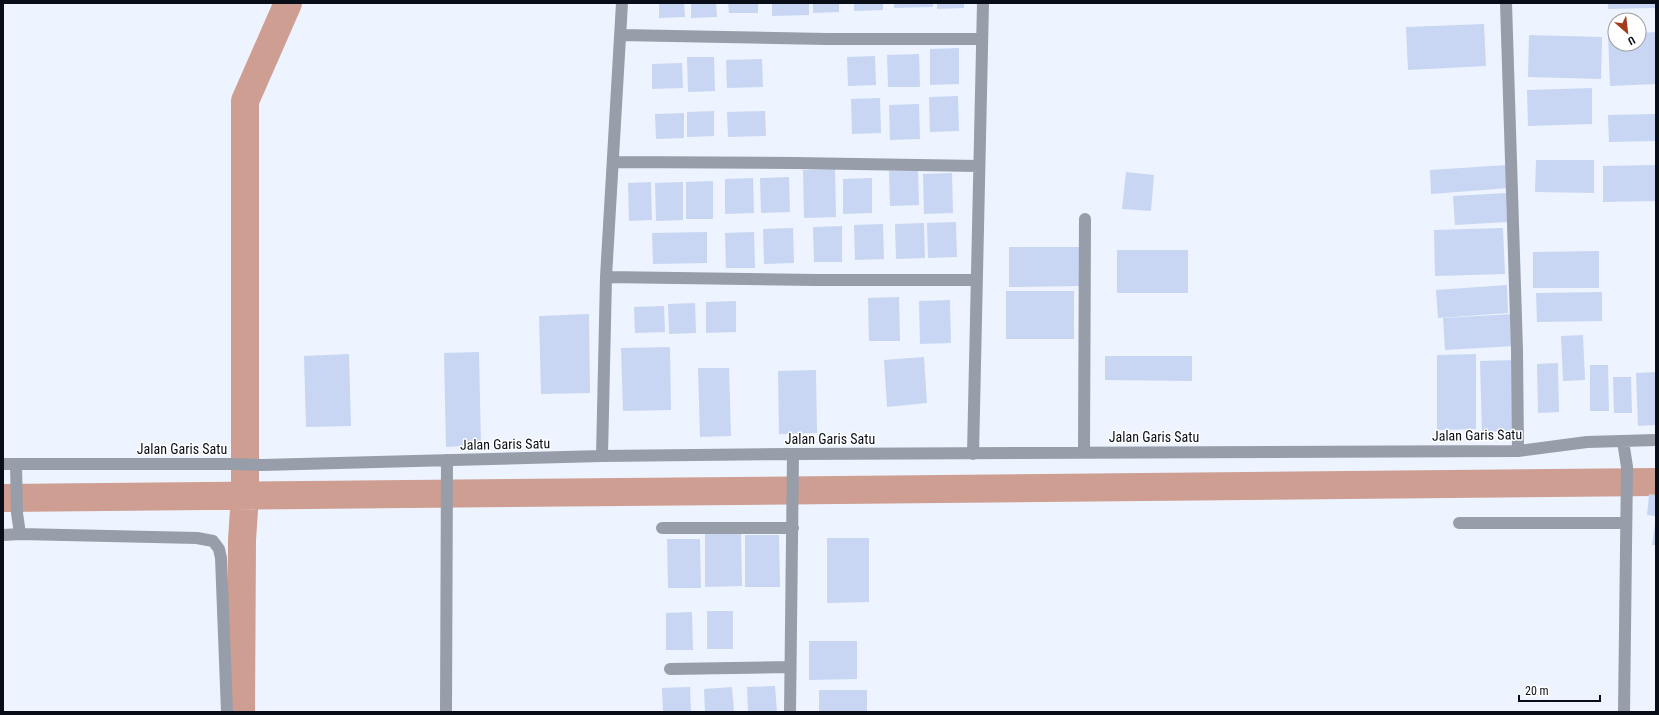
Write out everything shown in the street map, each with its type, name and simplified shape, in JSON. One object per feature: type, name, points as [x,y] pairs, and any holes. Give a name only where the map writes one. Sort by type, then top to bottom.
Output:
[{"type":"street","points":[[602,456],[606,277],[622,3]]},
{"type":"street","points":[[973,454],[983,3]]},
{"type":"street","points":[[1506,3],[1517,350],[1518,451]]},
{"type":"street","points":[[620,35],[982,39]]},
{"type":"street","points":[[613,162],[979,166]]},
{"type":"street","points":[[1084,452],[1085,219]]},
{"type":"street","points":[[606,277],[817,280],[976,280]]},
{"type":"street","name":"Jalan Garis Satu","points":[[3,464],[262,465],[602,456],[1084,452],[1518,451],[1587,442],[1656,440]]},
{"type":"street","points":[[1623,441],[1627,467],[1625,498],[1624,712]]},
{"type":"street","points":[[790,712],[793,454]]},
{"type":"street","points":[[446,712],[447,460]]},
{"type":"street","points":[[16,464],[17,512],[20,534]]},
{"type":"street","points":[[1459,523],[1625,523]]},
{"type":"street","points":[[662,528],[793,528]]},
{"type":"street","points":[[3,535],[20,534],[197,538],[213,541],[219,549],[221,558],[227,712]]},
{"type":"street","points":[[670,669],[790,667]]},
{"type":"building","points":[[659,3],[684,3],[685,17],[659,18]]},
{"type":"building","points":[[691,3],[716,3],[717,17],[691,18]]},
{"type":"building","points":[[728,3],[758,3],[758,13],[729,13]]},
{"type":"building","points":[[772,3],[809,3],[809,15],[772,16]]},
{"type":"building","points":[[813,3],[839,3],[839,12],[813,13]]},
{"type":"building","points":[[854,3],[883,3],[883,10],[854,11]]},
{"type":"building","points":[[894,3],[933,3],[933,7],[894,8]]},
{"type":"building","points":[[937,3],[964,3],[964,8],[937,9]]},
{"type":"building","points":[[1608,3],[1656,3],[1656,8],[1608,9]]},
{"type":"building","points":[[1484,24],[1486,66],[1408,70],[1406,27]]},
{"type":"building","points":[[1656,32],[1656,84],[1610,86],[1609,52],[1647,52],[1647,33]]},
{"type":"building","points":[[1529,35],[1602,37],[1601,79],[1528,77]]},
{"type":"building","points":[[959,48],[959,84],[930,85],[930,49]]},
{"type":"building","points":[[919,54],[920,87],[888,87],[887,55]]},
{"type":"building","points":[[875,56],[876,85],[848,86],[847,57]]},
{"type":"building","points":[[687,57],[714,57],[715,91],[688,92]]},
{"type":"building","points":[[762,59],[763,87],[727,88],[726,60]]},
{"type":"building","points":[[682,63],[683,88],[652,89],[652,64]]},
{"type":"building","points":[[1592,88],[1592,124],[1528,126],[1527,90]]},
{"type":"building","points":[[958,96],[959,131],[930,132],[929,97]]},
{"type":"building","points":[[880,98],[881,133],[852,134],[851,99]]},
{"type":"building","points":[[919,104],[920,139],[890,140],[889,105]]},
{"type":"building","points":[[714,111],[714,136],[687,137],[687,112]]},
{"type":"building","points":[[765,111],[766,136],[728,137],[727,112]]},
{"type":"building","points":[[684,113],[684,138],[656,139],[655,114]]},
{"type":"building","points":[[1656,114],[1656,141],[1609,142],[1608,115]]},
{"type":"building","points":[[1536,160],[1594,160],[1594,193],[1535,192]]},
{"type":"building","points":[[1507,165],[1509,188],[1431,194],[1430,170]]},
{"type":"building","points":[[1656,165],[1656,201],[1603,202],[1603,166]]},
{"type":"building","points":[[835,169],[836,217],[804,218],[803,170]]},
{"type":"building","points":[[918,170],[919,205],[890,206],[889,171]]},
{"type":"building","points":[[1126,172],[1154,175],[1151,211],[1122,209]]},
{"type":"building","points":[[952,173],[953,213],[924,214],[923,174]]},
{"type":"building","points":[[789,177],[790,212],[761,213],[760,178]]},
{"type":"building","points":[[753,178],[754,213],[725,214],[725,179]]},
{"type":"building","points":[[872,178],[872,213],[843,214],[843,179]]},
{"type":"building","points":[[713,181],[713,219],[686,219],[686,182]]},
{"type":"building","points":[[651,182],[652,220],[629,221],[628,183]]},
{"type":"building","points":[[683,182],[683,220],[656,221],[655,183]]},
{"type":"building","points":[[1506,193],[1507,222],[1455,225],[1453,196]]},
{"type":"building","points":[[956,222],[957,257],[928,258],[927,223]]},
{"type":"building","points":[[924,223],[925,258],[896,259],[895,224]]},
{"type":"building","points":[[883,224],[884,259],[855,260],[854,225]]},
{"type":"building","points":[[842,226],[842,262],[814,262],[813,227]]},
{"type":"building","points":[[793,228],[794,263],[764,264],[763,229]]},
{"type":"building","points":[[1503,228],[1505,274],[1435,276],[1434,230]]},
{"type":"building","points":[[707,232],[707,263],[653,264],[652,233]]},
{"type":"building","points":[[754,232],[755,268],[726,268],[725,233]]},
{"type":"building","points":[[1009,247],[1081,247],[1081,286],[1009,287]]},
{"type":"building","points":[[1117,250],[1188,250],[1188,293],[1117,293]]},
{"type":"building","points":[[1599,251],[1599,288],[1533,288],[1533,252]]},
{"type":"building","points":[[1507,285],[1508,313],[1438,318],[1436,290]]},
{"type":"building","points":[[1006,291],[1074,291],[1074,339],[1006,339]]},
{"type":"building","points":[[1602,292],[1602,321],[1537,322],[1536,293]]},
{"type":"building","points":[[899,297],[900,341],[869,341],[868,298]]},
{"type":"building","points":[[950,300],[951,343],[920,344],[919,301]]},
{"type":"building","points":[[736,301],[736,332],[706,333],[706,302]]},
{"type":"building","points":[[695,303],[696,333],[669,334],[668,304]]},
{"type":"building","points":[[664,306],[665,332],[635,333],[634,307]]},
{"type":"building","points":[[589,314],[590,393],[541,394],[539,316]]},
{"type":"building","points":[[1514,314],[1515,346],[1445,350],[1443,318]]},
{"type":"building","points":[[1583,335],[1585,380],[1563,381],[1561,336]]},
{"type":"building","points":[[670,347],[671,410],[623,411],[621,348]]},
{"type":"building","points":[[479,352],[481,445],[446,447],[444,353]]},
{"type":"building","points":[[349,354],[351,426],[306,427],[304,356]]},
{"type":"building","points":[[1476,354],[1476,429],[1437,430],[1437,355]]},
{"type":"building","points":[[1105,356],[1192,356],[1192,381],[1105,380]]},
{"type":"building","points":[[924,357],[927,403],[887,407],[884,360]]},
{"type":"building","points":[[1515,360],[1517,431],[1482,432],[1480,361]]},
{"type":"building","points":[[1558,363],[1559,412],[1538,413],[1537,364]]},
{"type":"building","points":[[1590,365],[1608,365],[1609,411],[1590,411]]},
{"type":"building","points":[[698,368],[729,368],[731,436],[700,437]]},
{"type":"building","points":[[816,370],[817,433],[779,434],[778,371]]},
{"type":"building","points":[[1656,372],[1656,425],[1638,426],[1636,373]]},
{"type":"building","points":[[1613,377],[1631,377],[1632,413],[1614,413]]},
{"type":"building","points":[[1649,494],[1656,495],[1656,516],[1647,515]]},
{"type":"building","points":[[1655,524],[1656,545],[1652,545]]},
{"type":"building","points":[[705,533],[741,533],[742,586],[705,587]]},
{"type":"building","points":[[745,535],[779,535],[780,587],[745,587]]},
{"type":"building","points":[[827,538],[869,538],[869,602],[827,603]]},
{"type":"building","points":[[667,539],[700,539],[701,588],[668,588]]},
{"type":"building","points":[[707,611],[733,611],[733,649],[707,649]]},
{"type":"building","points":[[692,612],[693,650],[666,650],[666,613]]},
{"type":"building","points":[[809,641],[857,641],[857,679],[809,680]]},
{"type":"building","points":[[775,686],[777,712],[748,712],[747,687]]},
{"type":"building","points":[[690,687],[691,712],[663,712],[662,688]]},
{"type":"building","points":[[732,687],[734,712],[705,712],[704,689]]},
{"type":"building","points":[[819,690],[867,690],[867,712],[819,712]]},
{"type":"waterway","points":[[241,712],[242,540],[245,495],[245,101],[288,3]]},
{"type":"waterway","points":[[3,498],[1656,482]]}]
